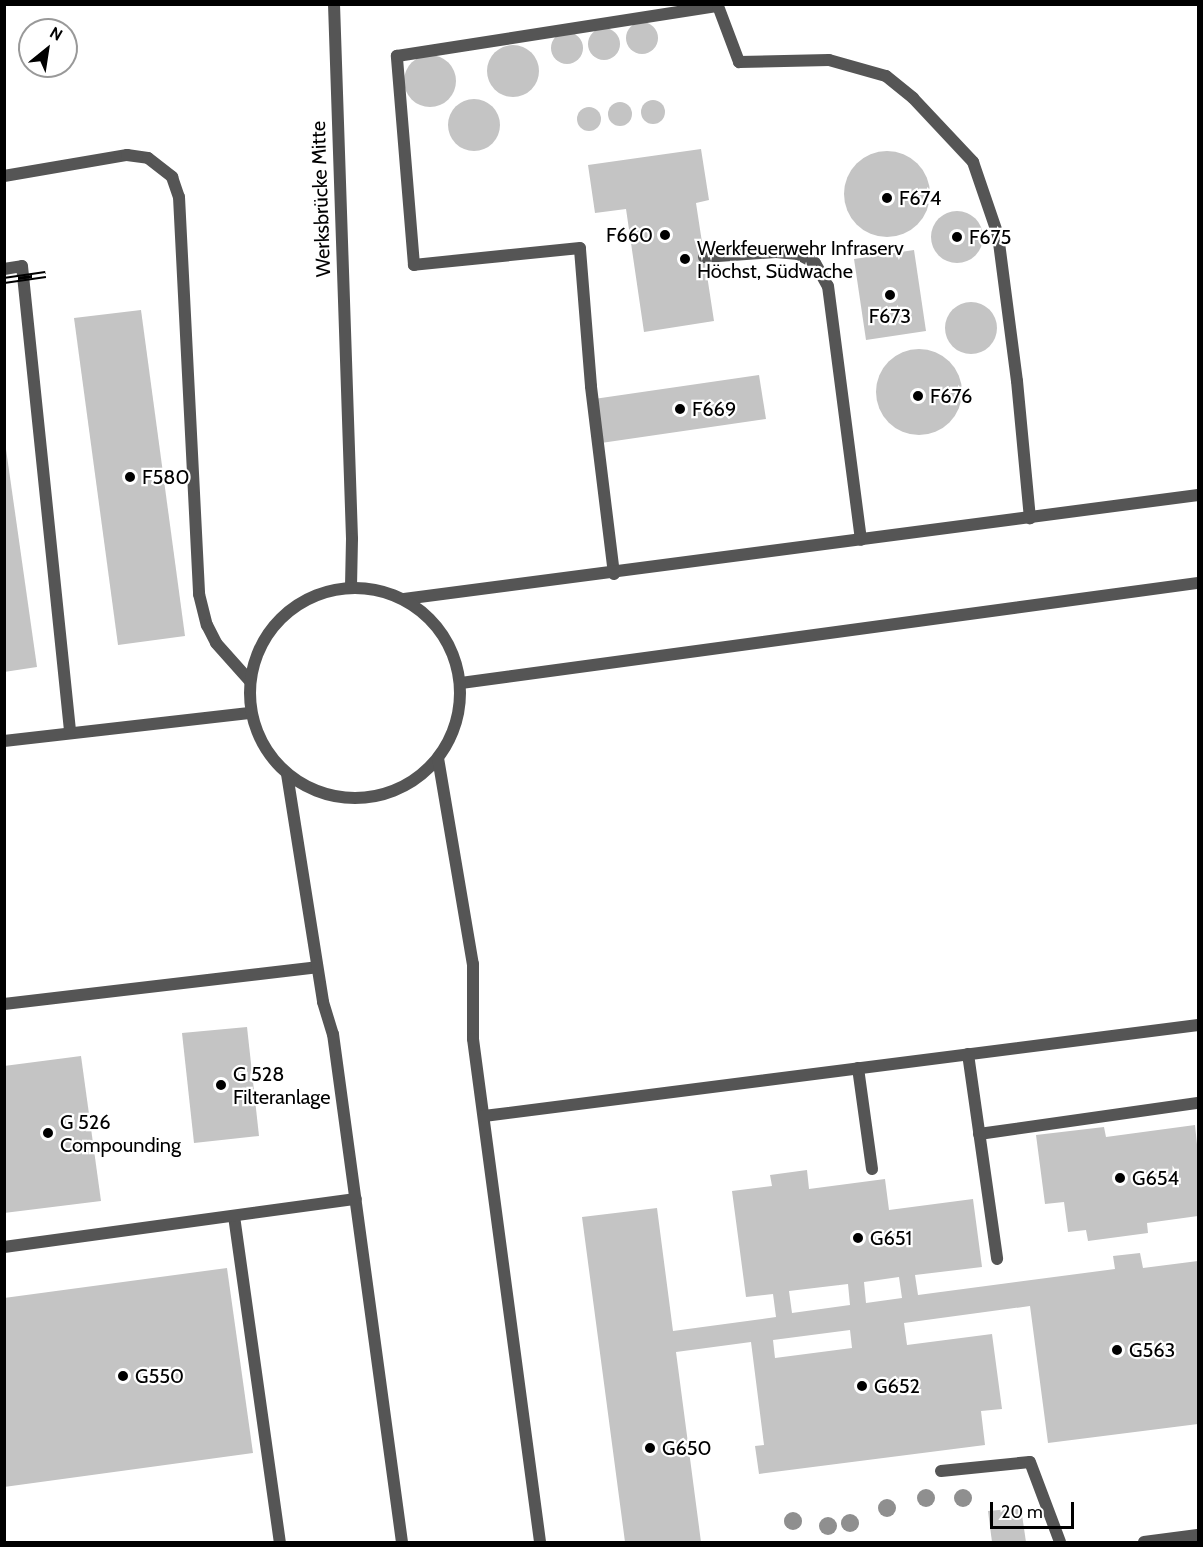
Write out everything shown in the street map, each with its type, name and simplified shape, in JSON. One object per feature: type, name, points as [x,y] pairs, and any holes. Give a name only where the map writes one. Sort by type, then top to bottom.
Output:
[{"type":"street","name":"Werksbrücke Mitte","points":[[334,4],[348,392],[351,587]]},
{"type":"street","points":[[614,574],[591,386],[580,248],[414,265],[397,56],[718,6],[739,62],[829,60],[886,76],[914,98],[973,162],[998,235],[1017,381],[1030,518]]},
{"type":"street","points":[[4,176],[127,155],[148,158],[172,177],[178,197],[199,594],[207,625],[216,643],[249,680]]},
{"type":"street","points":[[704,257],[776,252],[798,254],[815,263],[828,286],[861,540]]},
{"type":"street","points":[[4,269],[22,266],[70,732]]},
{"type":"street","points":[[404,599],[614,574],[1198,495]]},
{"type":"street","points":[[461,684],[1198,583]]},
{"type":"street","points":[[351,587],[383,591],[404,599],[422,611],[440,629],[454,656],[461,684],[459,714],[448,744],[423,774],[402,788],[375,797],[351,799],[327,795],[310,789],[287,774],[269,755],[257,735],[251,713],[249,680],[257,652],[271,628],[295,605],[317,594],[351,587]]},
{"type":"street","points":[[4,741],[251,713]]},
{"type":"street","points":[[438,758],[473,964],[473,1039],[540,1542]]},
{"type":"street","points":[[287,774],[323,1002],[333,1034],[402,1542]]},
{"type":"street","points":[[4,1004],[317,967]]},
{"type":"street","points":[[484,1116],[1198,1025]]},
{"type":"street","points":[[968,1054],[997,1259]]},
{"type":"street","points":[[858,1068],[872,1168]]},
{"type":"street","points":[[979,1134],[1198,1103]]},
{"type":"street","points":[[4,1247],[356,1199]]},
{"type":"street","points":[[234,1216],[280,1542]]},
{"type":"street","points":[[941,1471],[1030,1462],[1060,1542]]},
{"type":"street","points":[[1144,1542],[1198,1535]]},
{"type":"building","points":[[642,22],[653,27],[658,38],[653,49],[642,54],[631,49],[626,38],[631,27]]},
{"type":"building","points":[[604,28],[615,33],[620,44],[615,55],[604,60],[593,55],[588,44],[593,33]]},
{"type":"building","points":[[567,32],[578,37],[583,48],[578,59],[567,64],[556,59],[551,48],[556,37]]},
{"type":"building","points":[[513,45],[523,47],[531,53],[537,61],[539,71],[537,81],[531,89],[523,95],[513,97],[503,95],[495,89],[489,81],[487,71],[489,61],[495,53],[503,47]]},
{"type":"building","points":[[430,55],[440,57],[448,63],[454,71],[456,81],[454,91],[448,99],[440,105],[430,107],[420,105],[412,99],[406,91],[404,81],[406,71],[412,63],[420,57]]},
{"type":"building","points":[[474,99],[484,101],[492,107],[498,115],[500,125],[498,135],[492,143],[484,149],[474,151],[464,149],[456,143],[450,135],[448,125],[450,115],[456,107],[464,101]]},
{"type":"building","points":[[653,100],[661,104],[665,112],[661,120],[653,124],[645,120],[641,112],[645,104]]},
{"type":"building","points":[[620,102],[628,106],[632,114],[628,122],[620,126],[612,122],[608,114],[612,106]]},
{"type":"building","points":[[589,107],[597,111],[601,119],[597,127],[589,131],[581,127],[577,119],[581,111]]},
{"type":"building","name":"F660","points":[[701,149],[709,200],[696,203],[714,321],[644,332],[626,209],[595,213],[588,165]]},
{"type":"building","name":"F674","points":[[887,151],[904,154],[918,163],[927,177],[930,194],[927,211],[918,225],[904,234],[887,237],[870,234],[856,225],[847,211],[844,194],[847,177],[856,163],[870,154]]},
{"type":"building","name":"F675","points":[[952,211],[962,211],[976,218],[983,237],[976,256],[962,263],[952,263],[942,259],[935,252],[931,242],[931,232],[935,222],[942,215]]},
{"type":"building","name":"F673","points":[[914,250],[926,331],[866,340],[854,259]]},
{"type":"building","points":[[971,302],[985,306],[993,314],[997,328],[993,342],[985,350],[971,354],[957,350],[949,342],[945,328],[949,314],[957,306]]},
{"type":"building","name":"F580","points":[[141,310],[185,636],[118,645],[74,318]]},
{"type":"building","name":"F676","points":[[919,349],[936,352],[950,361],[959,375],[962,392],[959,409],[950,423],[936,432],[919,435],[902,432],[888,423],[879,409],[876,392],[879,375],[888,361],[902,352]]},
{"type":"building","name":"F669","points":[[759,375],[766,419],[601,443],[594,399]]},
{"type":"building","points":[[4,435],[37,667],[4,672]]},
{"type":"building","name":"G 528 Filteranlage","points":[[247,1027],[259,1136],[194,1143],[182,1033]]},
{"type":"building","name":"G 526 Compounding","points":[[81,1056],[101,1201],[4,1213],[4,1066]]},
{"type":"building","name":"G654","points":[[1195,1125],[1198,1154],[1198,1216],[1147,1223],[1148,1233],[1088,1241],[1086,1230],[1068,1232],[1064,1202],[1045,1204],[1036,1135],[1104,1127],[1106,1137]]},
{"type":"building","points":[[807,1170],[809,1189],[885,1179],[889,1210],[973,1199],[982,1267],[915,1275],[918,1295],[1115,1269],[1113,1256],[1140,1253],[1143,1268],[1198,1261],[1198,1424],[1048,1443],[1030,1306],[904,1323],[907,1345],[992,1334],[1002,1409],[981,1411],[985,1445],[759,1474],[755,1446],[764,1445],[751,1342],[676,1352],[701,1542],[625,1542],[582,1217],[657,1208],[673,1331],[776,1317],[773,1294],[746,1297],[732,1191],[772,1186],[770,1175]],"holes":[[[899,1277],[902,1298],[866,1303],[864,1282]],[[848,1284],[850,1305],[792,1313],[789,1291]],[[850,1330],[852,1348],[775,1358],[773,1340]]]},
{"type":"building","name":"G550","points":[[227,1268],[253,1453],[4,1487],[4,1298]]},
{"type":"building","points":[[1021,1508],[1026,1542],[992,1542],[988,1511]]},
{"type":"railway","points":[[4,280],[46,274]]},
{"type":"place","name":"F674","points":[[887,198]]},
{"type":"place","name":"F660","points":[[665,235]]},
{"type":"place","name":"F675","points":[[957,237]]},
{"type":"place","name":"Werkfeuerwehr Infraserv Höchst, Südwache","points":[[685,259]]},
{"type":"place","name":"F673","points":[[890,295]]},
{"type":"place","name":"F676","points":[[918,396]]},
{"type":"place","name":"F669","points":[[680,409]]},
{"type":"place","name":"F580","points":[[130,477]]},
{"type":"place","name":"G 528 Filteranlage","points":[[221,1085]]},
{"type":"place","name":"G 526 Compounding","points":[[48,1133]]},
{"type":"place","name":"G654","points":[[1120,1178]]},
{"type":"place","name":"G651","points":[[858,1238]]},
{"type":"place","name":"G563","points":[[1117,1350]]},
{"type":"place","name":"G550","points":[[123,1376]]},
{"type":"place","name":"G652","points":[[862,1386]]},
{"type":"place","name":"G650","points":[[650,1448]]}]
